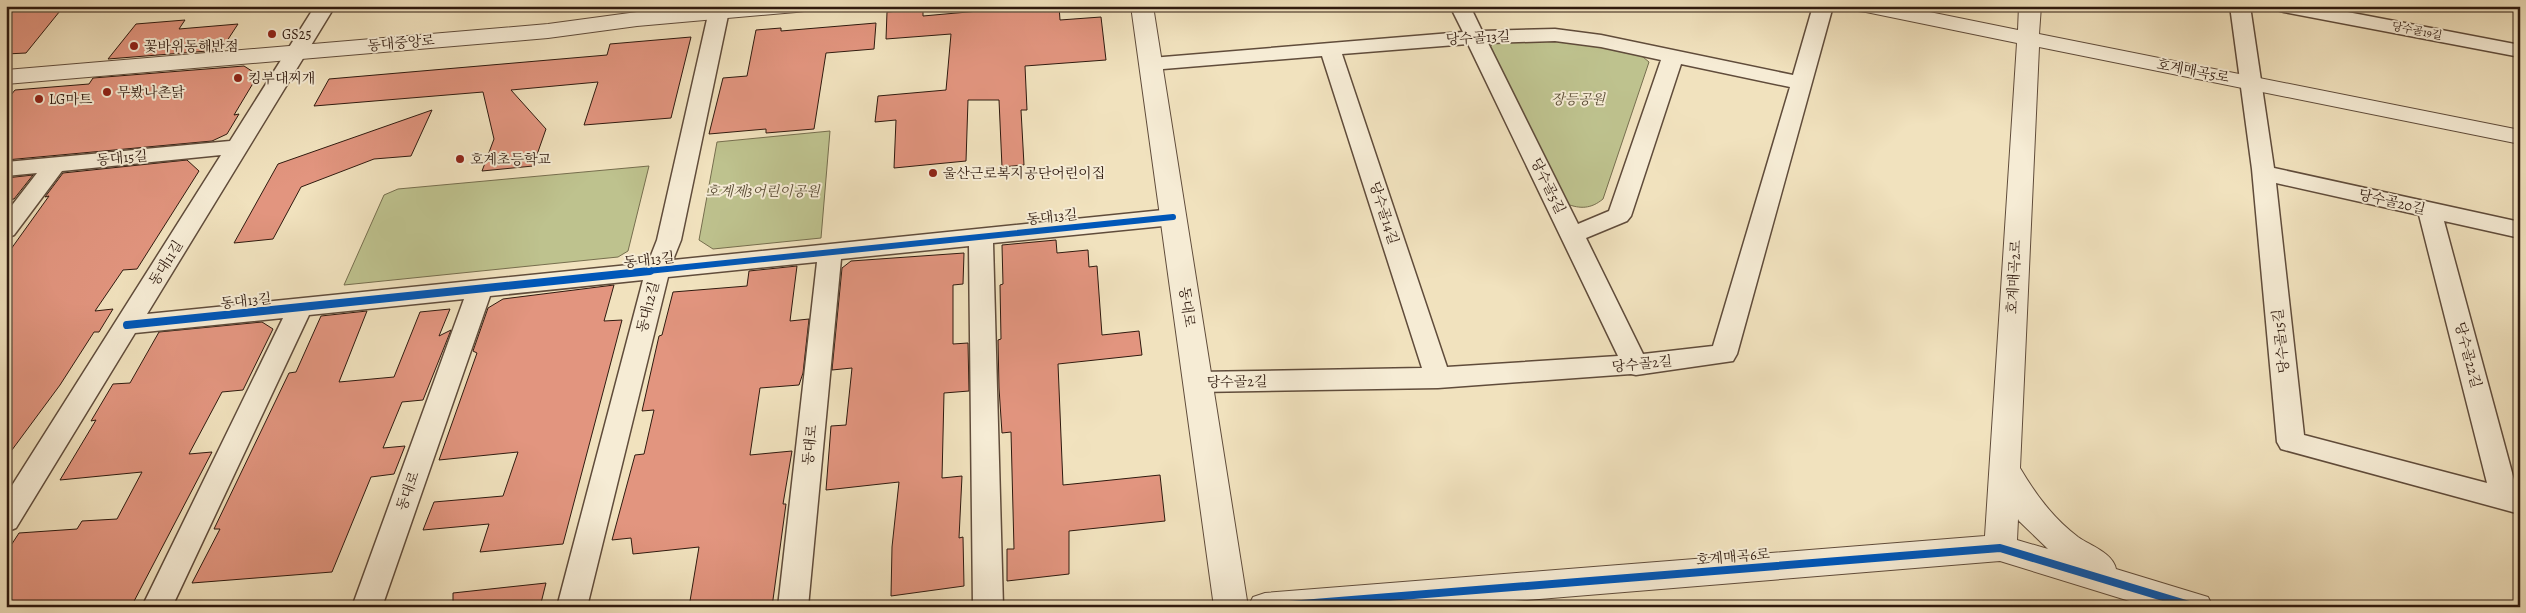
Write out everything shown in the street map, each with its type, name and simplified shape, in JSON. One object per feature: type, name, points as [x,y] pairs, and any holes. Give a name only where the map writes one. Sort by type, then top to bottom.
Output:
[{"type":"street","name":"동대11길","points":[[6,520],[325,6]]},
{"type":"street","name":"동대중앙로","points":[[6,77],[548,31],[719,10],[796,6]]},
{"type":"street","name":"동대로","points":[[1142,6],[1231,607]]},
{"type":"street","name":"당수골5길","points":[[1460,6],[1636,366]]},
{"type":"street","name":"당수골2길","points":[[1198,382],[1438,378],[1636,366],[1724,354],[1822,6]]},
{"type":"street","name":"호계매곡5로","points":[[1866,6],[2520,137]]},
{"type":"street","name":"호계매곡2로","points":[[2000,548],[2030,6]]},
{"type":"street","name":"당수골15길","points":[[2240,6],[2253,83],[2264,174],[2291,442],[2513,501]]},
{"type":"street","name":"당수골19길","points":[[2284,6],[2364,14],[2520,51]]},
{"type":"street","name":"동대12길","points":[[572,607],[657,272],[668,240],[719,10]]},
{"type":"street","name":"당수골13길","points":[[1152,64],[1475,37],[1555,35],[1601,41],[1801,83]]},
{"type":"street","name":"당수골14길","points":[[1330,49],[1438,378]]},
{"type":"street","points":[[1572,235],[1619,216],[1672,56]]},
{"type":"street","name":"동대15길","points":[[6,169],[237,148]]},
{"type":"street","points":[[6,230],[55,164]]},
{"type":"street","name":"당수골20길","points":[[2264,174],[2520,230]]},
{"type":"street","name":"당수골22길","points":[[2430,211],[2513,501]]},
{"type":"street","name":"동대13길","points":[[127,325],[657,272],[1173,217]]},
{"type":"street","points":[[981,237],[988,607]]},
{"type":"street","name":"동대로","points":[[794,607],[830,253]]},
{"type":"street","name":"동대로","points":[[367,607],[480,290]]},
{"type":"street","points":[[157,607],[300,308]]},
{"type":"street","points":[[2004,469],[2030,512],[2066,546],[2128,586]]},
{"type":"street","name":"호계매곡6로","points":[[1264,607],[2000,548],[2196,607]]},
{"type":"green space","name":"장등공원","points":[[1496,40],[1561,40],[1637,52],[1649,62],[1603,199],[1599,202],[1585,207],[1567,204],[1490,47]]},
{"type":"green space","name":"호계제3어린이공원","points":[[830,131],[821,238],[713,249],[699,240],[717,142]]},
{"type":"green space","points":[[649,166],[628,251],[618,257],[344,285],[384,195],[398,189]]},
{"type":"building","points":[[6,6],[64,6],[26,53],[6,54]]},
{"type":"building","points":[[1035,6],[1059,6],[1060,20],[1101,17],[1106,60],[1025,66],[1027,110],[1021,110],[1024,165],[1002,167],[999,100],[968,100],[966,161],[894,168],[896,120],[875,122],[878,96],[946,90],[951,34],[886,39],[887,12],[923,9],[923,16]]},
{"type":"building","points":[[185,20],[179,29],[238,24],[225,44],[212,45],[220,50],[108,59],[136,24]]},
{"type":"building","points":[[876,23],[874,49],[826,53],[814,129],[766,133],[766,129],[709,134],[723,78],[747,76],[756,30],[781,28],[781,31]]},
{"type":"building","points":[[691,37],[671,118],[584,125],[598,82],[511,90],[546,129],[533,166],[482,171],[494,139],[483,92],[314,106],[329,79],[607,55],[610,44]]},
{"type":"building","points":[[244,66],[258,75],[234,115],[239,114],[227,134],[212,141],[6,160],[6,101],[15,90],[89,84],[93,78]]},
{"type":"building","points":[[432,110],[411,156],[374,159],[301,187],[273,239],[234,243],[278,164]]},
{"type":"building","points":[[187,160],[199,171],[137,269],[123,270],[95,311],[113,309],[99,332],[94,332],[60,385],[6,458],[6,256],[63,173]]},
{"type":"building","points":[[33,175],[14,199],[6,200],[6,178]]},
{"type":"building","points":[[1056,240],[1057,253],[1088,250],[1089,267],[1097,266],[1102,335],[1139,331],[1142,355],[1058,364],[1063,485],[1160,475],[1165,521],[1069,531],[1069,574],[1007,581],[1007,549],[1014,549],[1011,432],[1002,433],[999,388],[998,340],[1001,339],[1000,285],[1003,284],[1002,245]]},
{"type":"building","points":[[964,253],[963,284],[953,285],[953,344],[968,343],[969,391],[944,393],[942,478],[962,476],[959,538],[963,537],[964,586],[891,596],[892,547],[899,482],[826,490],[831,426],[846,425],[852,368],[832,370],[842,268],[851,261]]},
{"type":"building","points":[[797,266],[790,321],[809,319],[803,373],[799,385],[760,388],[750,455],[792,451],[783,504],[786,504],[772,607],[689,607],[699,547],[633,554],[631,538],[612,540],[635,455],[644,454],[654,410],[642,411],[659,336],[662,335],[673,292],[747,286],[749,271]]},
{"type":"building","points":[[614,285],[604,321],[622,320],[563,544],[480,552],[489,524],[423,530],[434,502],[503,496],[518,452],[439,460],[477,353],[473,351],[488,308],[503,299]]},
{"type":"building","points":[[450,309],[439,336],[451,330],[423,400],[402,402],[383,448],[405,446],[394,474],[371,477],[332,572],[192,583],[220,529],[214,529],[289,373],[296,372],[321,316],[367,311],[339,382],[394,377],[420,312]]},
{"type":"building","points":[[262,322],[273,329],[243,390],[222,392],[189,454],[212,452],[131,607],[6,607],[6,553],[19,533],[77,529],[82,521],[117,519],[142,472],[60,480],[96,420],[91,421],[113,384],[130,383],[159,332]]},
{"type":"building","points":[[546,583],[540,607],[453,607],[453,593]]},
{"type":"cycle path","points":[[127,325],[1173,217]]},
{"type":"cycle path","points":[[1265,607],[2000,548],[2196,607]]},
{"type":"place","name":"GS25","points":[[272,34]]},
{"type":"place","name":"꽃바위동해반점","points":[[134,46]]},
{"type":"place","name":"킹부대찌개","points":[[238,78]]},
{"type":"place","name":"무봤나촌닭","points":[[107,92]]},
{"type":"place","name":"LG마트","points":[[39,99]]},
{"type":"place","name":"호계초등학교","points":[[460,159]]},
{"type":"place","name":"울산근로복지공단어린이집","points":[[933,173]]}]
